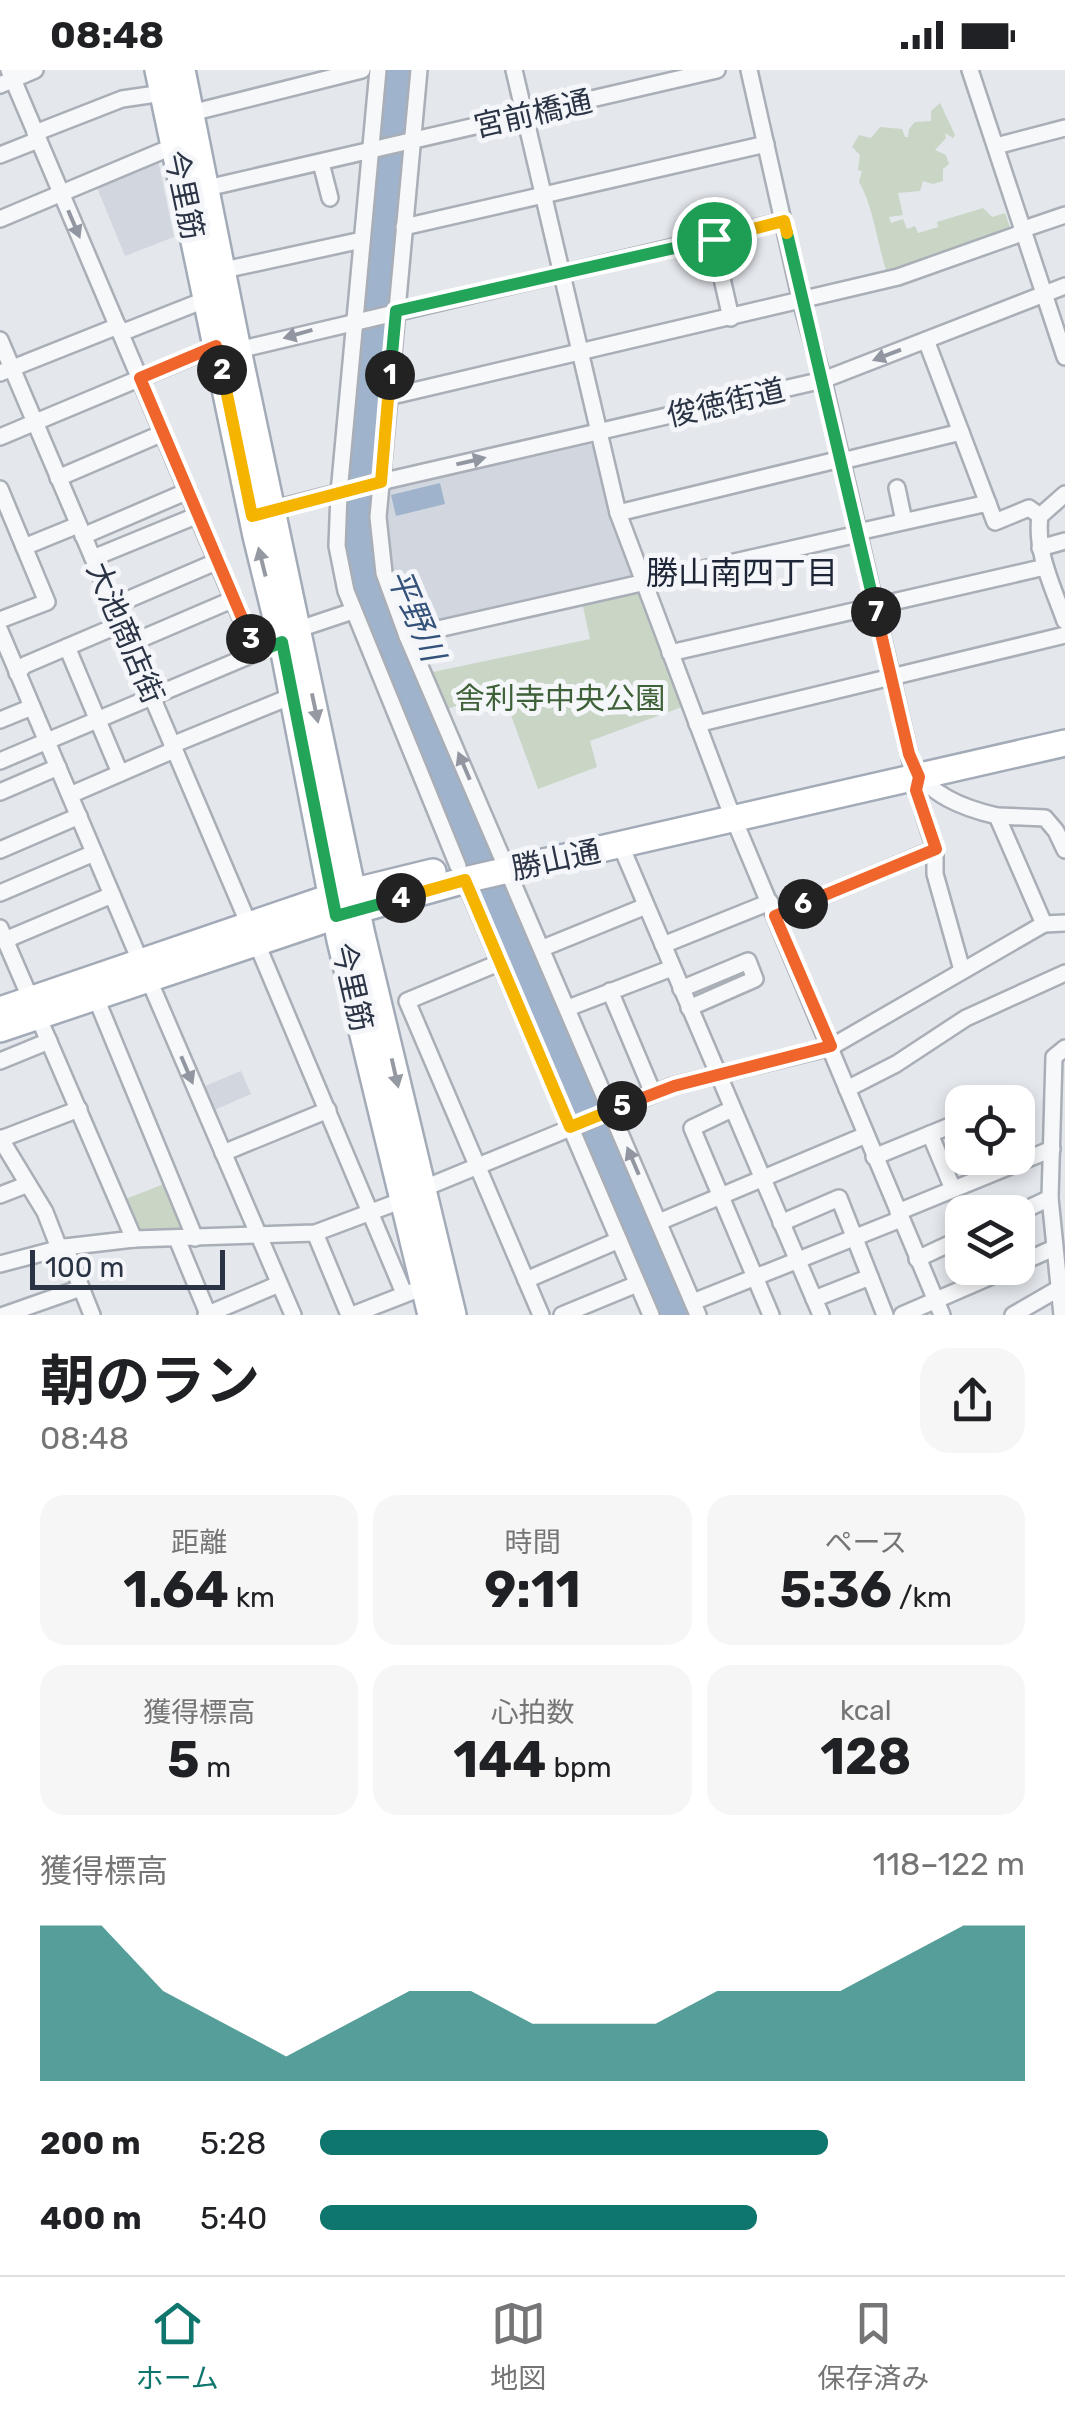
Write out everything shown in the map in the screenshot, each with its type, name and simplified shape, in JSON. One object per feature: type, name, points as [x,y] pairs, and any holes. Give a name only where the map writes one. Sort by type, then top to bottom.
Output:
[{"type":"main road","name":"今里筋","points":[[182,70],[224,270],[227,348],[344,904]]},
{"type":"main road","name":"今里筋","points":[[160,81],[206,300],[227,348]]},
{"type":"main road","name":"今里筋","points":[[290,635],[292,696],[413,1194],[453,1315]]},
{"type":"main road","name":"勝山通","points":[[0,1029],[33,1008],[344,904],[464,872],[915,770],[1065,726]]},
{"type":"main road","name":"勝山通","points":[[915,770],[1065,744]]},
{"type":"main road","name":"勝山通","points":[[504,863],[621,846],[732,813]]},
{"type":"main road","name":"勝山通","points":[[0,1010],[96,998],[145,972]]},
{"type":"main road","name":"今里筋","points":[[413,1194],[420,1299]]},
{"type":"street","points":[[35,70],[7,78],[37,136],[256,653]]},
{"type":"street","points":[[191,113],[362,70]]},
{"type":"street","points":[[378,70],[337,546],[353,612],[650,1315]]},
{"type":"street","points":[[419,70],[378,483],[380,552],[387,584],[695,1308],[953,1190],[978,1175]]},
{"type":"street","points":[[514,70],[618,513],[732,813],[938,1308]]},
{"type":"street","name":"宮前橋通","points":[[372,151],[717,70]]},
{"type":"street","points":[[749,70],[800,302],[823,380],[915,770],[916,790],[936,849],[935,874],[962,970]]},
{"type":"street","points":[[970,70],[1043,294],[1061,333],[1065,357]]},
{"type":"street","points":[[0,156],[160,81]]},
{"type":"street","points":[[996,146],[1065,128]]},
{"type":"street","points":[[404,227],[766,144]]},
{"type":"street","points":[[0,219],[174,146]]},
{"type":"street","points":[[207,188],[372,151]]},
{"type":"street","points":[[321,163],[330,198]]},
{"type":"street","points":[[388,398],[898,277],[1065,215]]},
{"type":"street","points":[[0,437],[140,378],[227,348],[784,221]]},
{"type":"street","points":[[714,239],[732,318]]},
{"type":"street","points":[[224,270],[362,240]]},
{"type":"street","name":"俊徳街道","points":[[262,513],[823,380],[1065,286]]},
{"type":"street","points":[[6,370],[206,300]]},
{"type":"street","name":"大池商店街","points":[[0,340],[6,370],[34,422],[372,1211],[420,1299]]},
{"type":"street","points":[[926,340],[995,522],[1030,508],[1040,516]]},
{"type":"street","points":[[618,513],[961,432]]},
{"type":"street","points":[[58,478],[164,433]]},
{"type":"street","points":[[897,488],[904,521]]},
{"type":"street","points":[[0,490],[46,602],[0,620]]},
{"type":"street","points":[[24,547],[188,491]]},
{"type":"street","points":[[1065,494],[1040,516],[1040,548],[1065,621]]},
{"type":"street","points":[[407,636],[988,503]]},
{"type":"street","points":[[93,558],[198,516]]},
{"type":"street","points":[[1040,548],[1065,541]]},
{"type":"street","points":[[113,606],[218,561]]},
{"type":"street","points":[[670,654],[1046,567]]},
{"type":"street","points":[[129,644],[234,599]]},
{"type":"street","points":[[0,761],[290,635],[353,612]]},
{"type":"street","points":[[17,672],[25,665],[121,624]]},
{"type":"street","points":[[0,631],[292,1315]]},
{"type":"street","points":[[697,724],[1065,635]]},
{"type":"street","points":[[67,647],[120,773]]},
{"type":"street","points":[[70,795],[292,696]]},
{"type":"street","points":[[0,720],[32,706]]},
{"type":"street","points":[[0,792],[58,767]]},
{"type":"street","points":[[915,770],[962,807],[997,816],[1045,818],[1065,850]]},
{"type":"street","points":[[0,850],[79,816]]},
{"type":"street","points":[[997,816],[1044,924]]},
{"type":"street","points":[[621,846],[818,1307],[870,1277]]},
{"type":"street","points":[[663,945],[936,849]]},
{"type":"street","points":[[0,893],[94,853]]},
{"type":"street","points":[[112,895],[3,934],[134,1239]]},
{"type":"street","points":[[543,948],[646,906]]},
{"type":"street","points":[[0,1264],[62,1248],[134,1239],[315,1233],[654,1093],[831,1046],[1044,924],[1065,923]]},
{"type":"street","points":[[500,962],[407,1001],[541,1315]]},
{"type":"street","points":[[681,989],[748,962],[756,980],[689,1008]]},
{"type":"street","points":[[568,1008],[672,968]]},
{"type":"street","points":[[847,1088],[896,1064],[966,1018],[1065,973]]},
{"type":"street","points":[[610,991],[654,1093]]},
{"type":"street","points":[[96,998],[195,1238]]},
{"type":"street","points":[[0,1061],[49,1042]]},
{"type":"street","points":[[1062,1315],[1062,1285],[1050,1198],[1054,1057],[1065,1048]]},
{"type":"street","points":[[80,1109],[0,1139],[45,1212],[92,1315]]},
{"type":"street","points":[[732,1109],[692,1128],[771,1315]]},
{"type":"street","points":[[224,1154],[328,1110]]},
{"type":"street","points":[[874,1157],[945,1127]]},
{"type":"street","points":[[930,1134],[953,1190]]},
{"type":"street","points":[[659,1222],[866,1135]]},
{"type":"street","points":[[1035,1154],[1052,1149]]},
{"type":"street","points":[[0,1195],[26,1185]]},
{"type":"street","points":[[781,1223],[839,1198],[885,1315]]},
{"type":"street","points":[[1035,1205],[1050,1198]]},
{"type":"street","points":[[315,1233],[351,1315],[420,1299]]},
{"type":"street","points":[[177,1239],[207,1314],[279,1284]]},
{"type":"street","points":[[526,1280],[619,1240]]},
{"type":"street","points":[[917,1258],[945,1246]]},
{"type":"street","points":[[1035,1256],[1054,1248]]},
{"type":"street","points":[[562,1315],[638,1284]]},
{"type":"street","points":[[902,1315],[938,1308],[979,1285]]},
{"type":"street","points":[[1013,1315],[1062,1285]]},
{"type":"street","points":[[4,1315],[81,1288]]},
{"type":"shaded area","points":[[158,160],[174,237],[125,256],[96,185]]},
{"type":"shaded area","points":[[588,443],[595,447],[612,522],[632,574],[629,581],[411,629],[389,564],[384,526],[387,495],[392,489]]},
{"type":"shaded area","points":[[241,1071],[251,1094],[210,1112],[200,1088]]},
{"type":"green space","points":[[940,103],[955,135],[953,138],[945,133],[946,138],[935,150],[946,155],[949,164],[943,169],[943,181],[923,181],[920,191],[898,193],[903,215],[889,217],[891,223],[903,219],[907,229],[915,226],[918,233],[938,227],[937,222],[983,208],[992,217],[1005,213],[1012,233],[887,273],[859,182],[860,155],[852,147],[859,135],[871,138],[880,127],[902,129],[908,137],[915,122],[931,121],[931,111]]},
{"type":"green space","name":"舎利寺中央公園","points":[[632,590],[640,595],[682,707],[590,741],[597,767],[538,789],[501,688],[448,709],[433,672],[590,639],[582,602]]},
{"type":"green space","points":[[169,1182],[188,1232],[136,1234],[123,1200]]},
{"type":"water","points":[[383,70],[413,70],[372,517],[376,564],[693,1315],[655,1315],[355,604],[342,530]]},
{"type":"water","points":[[440,483],[445,504],[396,516],[391,495]]},
{"type":"district","name":"勝山南四丁目","points":[[742,573]]},
{"type":"route","points":[[784,221],[909,754],[919,777],[916,790],[936,849],[775,916],[831,1046],[674,1086],[570,1127],[465,880],[336,916],[282,642],[256,653],[140,378],[216,346],[252,516],[381,482],[396,311],[714,239],[784,221]]},
{"type":"water label","name":"平野川","points":[[416,615]]}]
